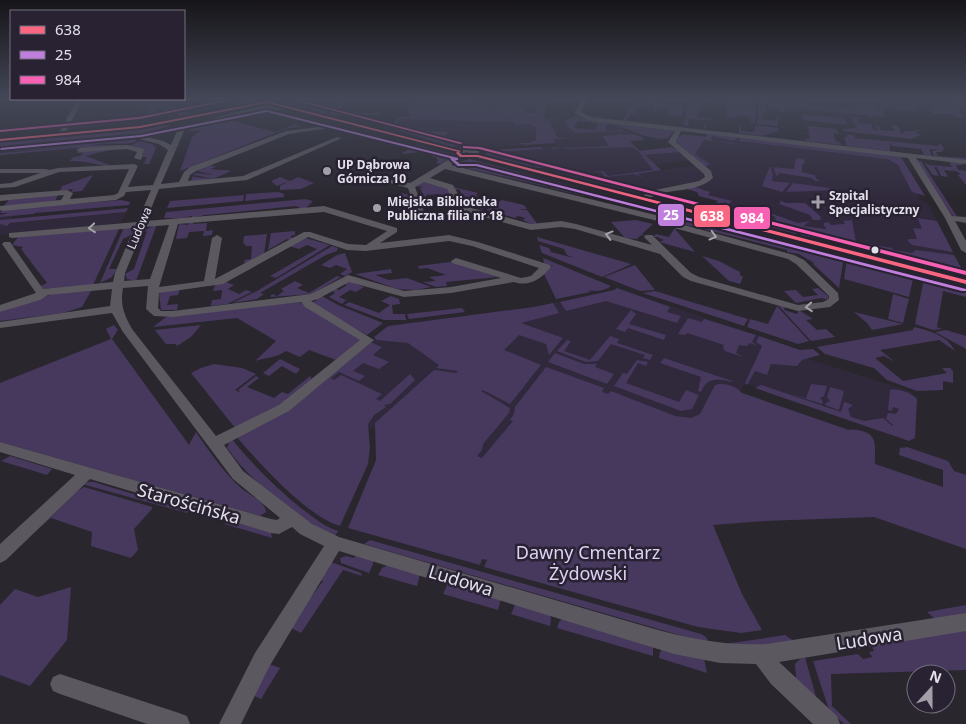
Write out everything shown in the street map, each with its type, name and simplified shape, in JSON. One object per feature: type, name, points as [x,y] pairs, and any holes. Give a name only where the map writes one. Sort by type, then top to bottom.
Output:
[{"type":"street","points":[[0,140],[87,133]]},
{"type":"street","points":[[0,148],[151,133]]},
{"type":"street","name":"Ludowa","points":[[180,133],[124,264],[117,286],[116,308],[127,330],[243,480],[291,519],[315,535],[335,543],[682,645],[719,654],[761,655],[966,622]]},
{"type":"street","points":[[182,185],[187,174],[193,169],[286,133]]},
{"type":"street","points":[[381,133],[966,282]]},
{"type":"street","points":[[643,199],[655,192],[699,183],[709,178],[708,173],[672,142],[677,133]]},
{"type":"street","points":[[721,133],[966,162]]},
{"type":"street","points":[[124,137],[155,140],[164,143],[172,149]]},
{"type":"street","points":[[122,190],[244,178],[339,138]]},
{"type":"street","points":[[296,148],[310,142],[327,142]]},
{"type":"street","points":[[0,156],[106,148],[136,162]]},
{"type":"street","points":[[386,181],[411,186],[460,154]]},
{"type":"street","points":[[910,155],[949,218],[966,250]]},
{"type":"street","points":[[2,171],[54,171],[136,162]]},
{"type":"street","points":[[3,208],[116,197],[121,194],[136,162]]},
{"type":"street","points":[[424,179],[450,187],[459,205],[470,210],[531,227],[569,225],[645,241],[663,251],[690,277],[733,290],[798,308],[826,305],[834,300],[834,295],[829,289],[800,262],[791,257],[667,222],[444,166]]},
{"type":"street","points":[[0,186],[12,185],[54,171]]},
{"type":"street","points":[[411,186],[422,216]]},
{"type":"street","points":[[0,198],[67,192],[64,202]]},
{"type":"street","points":[[174,222],[153,287],[152,309],[155,313],[162,315],[263,301],[304,298],[322,294],[348,278],[404,294],[451,290],[513,280],[530,281],[536,278],[546,267],[475,244],[449,238],[366,248],[348,247],[307,234],[228,279],[209,284],[153,287],[117,286],[45,292],[37,289],[5,241],[141,224],[326,209],[394,230],[366,248]]},
{"type":"street","points":[[645,241],[682,209]]},
{"type":"street","points":[[949,218],[966,220]]},
{"type":"street","points":[[209,284],[217,238]]},
{"type":"street","points":[[456,261],[513,280]]},
{"type":"street","points":[[0,309],[36,298],[45,292]]},
{"type":"street","points":[[214,444],[284,408],[368,340],[309,305],[304,298]]},
{"type":"street","points":[[0,325],[116,308]]},
{"type":"street","name":"Starościńska","points":[[0,447],[271,526],[279,527],[291,519]]},
{"type":"street","points":[[0,555],[86,473]]},
{"type":"street","points":[[230,724],[262,660],[335,543]]},
{"type":"street","points":[[761,655],[778,677],[829,724]]},
{"type":"street","points":[[60,684],[179,724]]},
{"type":"shaded area","points":[[401,133],[550,133],[557,137],[555,133],[631,133],[634,134],[604,136],[635,146],[645,155],[681,152],[691,161],[655,164],[661,170],[695,165],[706,176],[698,181],[641,193],[631,193],[555,174],[554,168],[535,169],[482,154],[492,150],[556,146],[556,144],[491,147],[476,150],[458,149]]},
{"type":"shaded area","name":"Szpital Specjalistyczny","points":[[712,136],[897,158],[920,198],[918,198],[929,205],[955,258],[954,267],[822,235],[709,211],[720,198],[685,189],[712,179],[712,174],[708,169],[693,156],[705,139]]},
{"type":"shaded area","points":[[126,212],[121,223],[0,235],[0,217],[14,215],[7,224]]},
{"type":"shaded area","points":[[617,288],[759,336],[756,342],[762,346],[753,365],[799,356],[912,392],[909,441],[745,383],[739,393],[701,429],[553,483],[541,504],[378,427],[367,430],[311,391],[374,337],[499,311],[535,307]]},
{"type":"green space","points":[[136,133],[72,141],[0,146],[0,141],[90,134]]},
{"type":"green space","points":[[197,133],[276,133],[180,171],[192,137]]},
{"type":"green space","points":[[407,133],[448,133],[446,134],[444,143],[456,145],[453,147]]},
{"type":"green space","points":[[536,133],[555,133],[557,137],[570,138],[553,139],[555,143],[523,145],[519,143],[532,143],[531,141],[536,141]]},
{"type":"green space","points":[[636,133],[672,133],[668,138],[660,139]]},
{"type":"green space","points":[[707,133],[739,137],[734,141],[713,136],[711,139],[712,141],[735,143],[733,144],[704,140],[695,154],[710,164],[705,167],[676,141],[682,134],[706,137]]},
{"type":"green space","points":[[739,133],[773,133],[761,136]]},
{"type":"green space","points":[[833,133],[836,141],[841,143],[841,145],[806,141],[805,139],[810,139],[809,134],[804,134],[838,133]]},
{"type":"green space","points":[[858,133],[917,133],[921,135],[912,139]]},
{"type":"green space","points":[[634,134],[644,138],[643,140],[630,141],[639,151],[672,147],[680,152],[645,155],[661,170],[637,174],[646,178],[633,174],[605,177],[601,172],[590,172],[603,171],[608,176],[653,170],[639,152],[632,147],[566,149],[565,147],[609,146],[602,136]]},
{"type":"green space","points":[[847,134],[854,135],[855,138],[939,146],[938,143],[945,150],[941,150],[943,152],[936,152],[938,156],[966,158],[966,161],[934,156],[932,151],[939,149],[929,149],[932,156],[924,155],[921,149],[892,146],[890,142],[890,151],[847,146],[844,137],[847,137]]},
{"type":"green space","points":[[741,137],[901,157],[925,196],[912,192],[898,165],[888,159],[739,141]]},
{"type":"green space","points":[[127,138],[145,139],[133,139],[137,141],[126,144],[92,145],[132,145],[140,141],[152,144],[156,148],[149,164],[144,164],[147,157],[142,157],[143,151],[138,148],[77,148],[0,155],[0,153],[76,147],[0,152],[0,150],[131,140],[120,139]]},
{"type":"green space","points":[[417,145],[452,154],[453,156],[440,164],[436,163],[438,161],[436,157],[433,157],[430,151],[402,153]]},
{"type":"green space","points":[[540,147],[543,149],[497,152],[491,155],[536,167],[551,163],[549,167],[535,168],[485,154],[492,150]]},
{"type":"green space","points":[[109,150],[86,156],[112,166],[70,161],[73,157],[80,156],[83,153],[77,153],[78,151]]},
{"type":"green space","points":[[796,158],[805,159],[804,164],[802,164],[802,172],[815,175],[816,179],[821,181],[779,173],[778,176],[776,175],[773,167],[794,169]]},
{"type":"green space","points":[[470,159],[556,182],[548,187],[453,165],[460,166],[461,164],[456,163]]},
{"type":"green space","points":[[916,160],[921,161],[958,218],[952,215]]},
{"type":"green space","points":[[924,162],[929,165],[952,167],[949,162],[962,163],[963,165],[956,165],[958,170],[966,171],[966,185],[958,175],[961,174],[956,171],[944,170],[948,177],[941,176],[937,167],[934,167],[939,176],[933,175]]},
{"type":"green space","points":[[210,165],[216,167],[211,169],[231,171],[213,179],[195,175],[194,177],[212,179],[190,182],[195,173],[214,175],[197,171]]},
{"type":"green space","points":[[770,166],[773,174],[772,181],[790,183],[782,192],[762,186]]},
{"type":"green space","points":[[93,175],[82,191],[71,192],[73,189],[60,191],[62,186]]},
{"type":"green space","points":[[280,177],[290,181],[298,177],[314,183],[301,189],[280,190],[280,186],[289,181],[277,186],[271,181]]},
{"type":"green space","points":[[424,181],[445,186],[452,196],[441,198],[439,194],[426,195],[428,200],[419,200],[417,195],[423,194],[420,188],[423,187],[415,186]]},
{"type":"green space","points":[[558,182],[596,195],[584,196],[550,188]]},
{"type":"green space","points":[[793,183],[837,189],[837,190],[786,192]]},
{"type":"green space","points":[[692,186],[710,192],[708,195],[732,201],[729,204],[724,202],[719,206],[729,211],[726,215],[690,206],[691,204],[710,209],[718,201],[699,196],[697,192],[687,189],[674,190]]},
{"type":"green space","points":[[453,187],[478,193],[476,194],[480,202],[489,204],[482,209],[468,205],[459,189],[454,190]]},
{"type":"green space","points":[[278,192],[285,194],[283,195],[285,197],[245,201],[246,194]]},
{"type":"green space","points":[[402,193],[413,196],[415,200],[409,201],[413,211],[419,212],[421,219],[415,220],[412,212],[393,207],[404,200],[394,198]]},
{"type":"green space","points":[[58,195],[54,203],[2,208],[9,200]]},
{"type":"green space","points":[[244,195],[243,201],[167,208],[170,201]]},
{"type":"green space","points":[[305,199],[313,201],[304,210],[296,206],[192,218],[192,216],[164,218],[166,212]]},
{"type":"green space","points":[[121,200],[130,202],[129,205],[36,213],[47,208],[33,214],[0,217],[0,215],[8,213],[0,213],[1,210]]},
{"type":"green space","points":[[502,200],[524,205],[527,209],[518,210],[527,210],[538,225],[533,225],[523,220],[525,218],[518,216],[515,218],[486,210]]},
{"type":"green space","points":[[779,200],[786,203],[805,203],[820,216],[821,220],[813,220],[810,215],[779,204],[781,202]]},
{"type":"green space","points":[[128,208],[126,212],[10,223],[7,226],[0,224],[0,220]]},
{"type":"green space","points":[[764,211],[798,223],[810,221],[803,226],[825,229],[827,228],[824,226],[824,223],[828,222],[831,225],[845,224],[843,221],[852,220],[856,242],[912,253],[916,250],[954,255],[964,273],[949,271],[841,243],[799,235],[801,235],[802,231],[798,231],[796,234],[740,219],[743,216],[768,222],[776,220],[775,217]]},
{"type":"green space","points":[[889,214],[937,221],[953,252],[912,245],[908,241],[909,239],[917,239],[913,228],[922,229],[918,219]]},
{"type":"green space","points":[[683,215],[844,257],[839,288],[814,263],[799,254],[674,223],[674,221],[683,223],[685,220],[680,218],[686,220],[688,217]]},
{"type":"green space","points":[[636,220],[653,224],[642,234],[646,237],[641,235],[637,239],[625,238],[611,222]]},
{"type":"green space","points":[[189,222],[193,222],[193,224],[207,223],[206,231],[213,230],[212,235],[203,236],[204,231],[189,232],[187,238],[176,239],[179,224],[188,225]]},
{"type":"green space","points":[[157,224],[136,281],[127,279],[125,274],[134,269],[147,231],[140,234],[141,232]]},
{"type":"green space","points":[[120,227],[93,285],[43,289],[40,286],[47,283],[21,249],[23,247],[12,245],[18,237]]},
{"type":"green space","points":[[124,227],[130,228],[132,232],[131,235],[123,239],[109,269],[117,269],[112,277],[100,283]]},
{"type":"green space","points":[[674,229],[695,252],[659,242],[664,240],[653,237],[656,234],[669,237]]},
{"type":"green space","points":[[295,231],[295,235],[290,236],[294,239],[291,241],[287,239],[268,250],[271,233]]},
{"type":"green space","points":[[267,234],[264,254],[245,264],[244,260],[251,259],[252,246],[245,246],[245,243],[243,244],[244,236]]},
{"type":"green space","points":[[537,237],[632,264],[602,277],[542,253],[539,245],[549,248],[551,252],[574,258],[567,255],[564,249],[538,241]]},
{"type":"green space","points":[[306,238],[330,245],[276,278],[270,276],[317,249],[307,245],[299,249],[288,246]]},
{"type":"green space","points":[[332,246],[338,248],[337,251],[326,255],[260,293],[264,294],[257,299],[232,303],[257,291]]},
{"type":"green space","points":[[345,253],[352,272],[345,276],[340,274],[347,269],[336,265],[330,268],[321,265],[337,255]]},
{"type":"green space","points":[[702,256],[719,261],[740,272],[740,275],[743,277],[740,284],[729,281]]},
{"type":"green space","points":[[543,258],[611,286],[603,290],[588,290],[591,292],[556,299],[544,274],[552,266],[544,263]]},
{"type":"green space","points":[[847,258],[914,275],[909,297],[844,279]]},
{"type":"green space","points":[[450,262],[498,277],[446,282],[447,286],[436,287],[423,282],[436,281],[429,277],[446,275],[427,268],[419,269],[418,266]]},
{"type":"green space","points":[[635,265],[655,290],[640,291],[604,277]]},
{"type":"green space","points":[[391,269],[392,273],[375,275],[389,280],[407,278],[431,287],[416,290],[397,289],[355,274]]},
{"type":"green space","points":[[337,276],[341,277],[312,294],[270,297],[272,294],[277,296],[284,291],[281,289],[295,281],[303,285],[297,288],[309,293]]},
{"type":"green space","points":[[924,278],[959,287],[966,292],[966,297],[943,291],[937,327],[942,329],[933,330],[915,324]]},
{"type":"green space","points":[[349,281],[364,287],[356,292],[350,290],[339,297],[346,300],[342,304],[329,297],[335,293],[331,290],[334,288],[339,290],[347,285],[342,283]]},
{"type":"green space","points":[[226,282],[234,285],[228,289],[239,294],[246,290],[252,292],[227,304],[211,306],[212,300],[221,299],[222,290],[213,291],[215,285]]},
{"type":"green space","points":[[617,288],[670,307],[667,312],[681,316],[677,323],[606,301],[566,311],[560,302]]},
{"type":"green space","points":[[818,288],[828,296],[829,300],[821,298],[796,303],[784,291],[796,290],[803,297],[818,295],[812,289]]},
{"type":"green space","points":[[180,289],[178,295],[170,296],[167,305],[178,304],[177,310],[161,310],[159,294],[163,291]]},
{"type":"green space","points":[[91,291],[82,307],[63,313],[0,321],[0,312],[53,294]]},
{"type":"green space","points":[[655,291],[748,319],[744,326],[643,293]]},
{"type":"green space","points":[[893,294],[909,299],[903,323],[888,319]]},
{"type":"green space","points":[[322,296],[338,305],[383,323],[367,335],[311,304]]},
{"type":"green space","points":[[391,296],[399,299],[400,304],[392,305],[393,314],[405,314],[406,320],[384,320],[344,305],[349,302],[379,313],[390,305],[381,301]]},
{"type":"green space","points":[[299,302],[361,340],[336,360],[309,350],[300,357],[286,351],[255,361],[276,341],[237,318],[153,327],[166,317]]},
{"type":"green space","name":"Dawny Cmentarz Żydowski","points":[[553,303],[559,313],[521,323],[563,338],[549,355],[546,344],[519,335],[504,350],[541,365],[510,404],[483,390],[481,391],[510,408],[509,413],[483,444],[482,450],[477,456],[482,458],[513,421],[510,420],[514,414],[515,407],[546,367],[604,388],[602,392],[608,394],[611,391],[675,416],[691,418],[700,414],[715,385],[726,384],[737,388],[742,393],[849,430],[859,430],[869,434],[875,445],[875,464],[943,487],[943,470],[899,455],[900,448],[907,447],[948,461],[954,471],[966,475],[966,549],[874,517],[713,525],[742,594],[762,630],[741,633],[698,627],[484,567],[487,560],[482,559],[480,565],[348,528],[376,460],[375,423],[434,370],[456,373],[458,371],[436,368],[439,365],[408,343],[377,340],[374,337],[388,326]]},
{"type":"green space","points":[[778,305],[785,306],[784,310],[797,314],[799,310],[813,319],[806,320],[817,330],[826,329],[835,337],[811,341]]},
{"type":"green space","points":[[777,306],[809,341],[798,344],[747,327],[750,319],[768,324]]},
{"type":"green space","points":[[462,308],[465,312],[409,319],[407,314]]},
{"type":"green space","points":[[631,310],[636,314],[629,324],[666,335],[664,340],[628,328],[625,332],[616,329]]},
{"type":"green space","points":[[854,312],[903,324],[872,330]]},
{"type":"green space","points":[[688,318],[702,322],[704,319],[756,335],[752,342],[758,346],[750,343],[747,346],[739,345],[736,353],[743,357],[725,351],[724,345],[687,333],[685,335],[678,334]]},
{"type":"green space","points":[[114,325],[118,330],[112,339],[189,445],[196,432],[228,475],[241,488],[260,501],[266,512],[260,516],[0,442],[0,383],[111,339],[106,329]]},
{"type":"green space","points":[[201,325],[191,337],[177,346],[176,344],[166,344],[155,330]]},
{"type":"green space","points":[[914,327],[943,337],[955,351],[939,340],[880,350],[895,362],[884,356],[875,358],[903,381],[947,373],[942,368],[950,368],[953,371],[953,383],[943,381],[943,390],[917,391],[887,380],[874,368],[825,354],[817,347],[913,330]]},
{"type":"green space","points":[[946,330],[966,336],[966,349],[935,332]]},
{"type":"green space","points":[[610,336],[619,339],[617,343],[653,355],[650,360],[643,358],[645,355],[611,344],[598,361],[586,362],[557,351],[567,340],[571,341],[564,351],[590,360]]},
{"type":"green space","points":[[759,336],[800,350],[813,349],[820,355],[802,360],[797,366],[771,364],[767,375],[755,371],[747,385],[745,383],[762,346],[756,342]]},
{"type":"green space","points":[[370,342],[382,347],[373,355],[389,362],[379,369],[363,363],[353,371],[365,376],[359,381],[339,372],[331,378],[334,380],[341,375],[382,394],[376,399],[380,401],[410,374],[415,380],[390,404],[384,405],[386,407],[374,415],[368,424],[370,448],[368,464],[340,526],[313,512],[298,500],[257,460],[235,435]]},
{"type":"green space","points":[[555,353],[584,364],[597,364],[595,367],[614,374],[607,384],[548,362]]},
{"type":"green space","points":[[664,358],[732,382],[722,380],[709,381],[701,392],[698,391],[701,377],[660,363]]},
{"type":"green space","points":[[280,359],[300,369],[296,374],[282,366],[269,376],[263,373]]},
{"type":"green space","points":[[637,360],[648,362],[646,366],[638,363],[626,383],[679,402],[686,390],[699,395],[692,409],[681,411],[614,386],[623,373],[627,374]]},
{"type":"green space","points":[[214,364],[242,368],[256,374],[235,390],[239,392],[238,390],[256,376],[259,378],[247,387],[274,398],[282,392],[288,394],[310,376],[312,380],[280,408],[236,429],[191,373]]},
{"type":"green space","points":[[811,384],[827,386],[824,396],[820,398],[823,401],[822,404],[791,394],[806,398]]},
{"type":"green space","points":[[761,385],[841,412],[844,402],[853,405],[848,409],[851,417],[864,421],[883,418],[892,426],[886,419],[888,413],[896,414],[899,409],[893,407],[892,411],[888,410],[890,390],[905,391],[917,399],[915,438],[909,441],[755,388]]},
{"type":"green space","points":[[830,387],[844,391],[839,410],[825,405],[830,401],[827,397]]},
{"type":"green space","points":[[231,438],[292,501],[319,522],[338,531],[335,536],[291,510],[248,473],[227,448]]},
{"type":"green space","points":[[10,456],[52,469],[47,475],[1,461]]},
{"type":"green space","points":[[94,482],[189,511],[187,513],[82,484]]},
{"type":"green space","points":[[84,487],[152,507],[134,529],[138,550],[131,558],[91,546],[92,532],[51,518],[40,528],[77,491]]},
{"type":"green space","points":[[230,521],[271,532],[272,538],[224,524]]},
{"type":"green space","points":[[370,540],[701,634],[706,637],[710,644],[364,544]]},
{"type":"green space","points":[[356,555],[373,560],[369,573],[341,563],[340,558],[346,556],[354,558]]},
{"type":"green space","points":[[331,562],[361,573],[362,576],[343,570],[301,633],[289,627],[323,581],[319,578]]},
{"type":"green space","points":[[388,565],[420,574],[417,586],[378,575],[382,568]]},
{"type":"green space","points":[[448,583],[501,599],[498,610],[443,594]]},
{"type":"green space","points":[[71,587],[67,640],[30,686],[0,675],[0,605],[15,589],[38,597]]},
{"type":"green space","points":[[516,603],[550,613],[550,626],[511,614]]},
{"type":"green space","points":[[966,605],[966,614],[935,619],[927,612]]},
{"type":"green space","points":[[564,617],[653,647],[653,656],[557,628],[559,622]]},
{"type":"green space","points":[[966,630],[966,670],[956,670],[956,664],[906,664],[906,672],[831,674],[832,706],[851,724],[844,724],[829,710],[813,661],[858,654],[863,659],[872,657],[869,652],[874,651],[871,645]]},
{"type":"green space","points":[[785,635],[794,641],[767,646],[725,644]]},
{"type":"green space","points":[[666,647],[704,659],[707,673],[659,658],[660,652]]},
{"type":"green space","points":[[805,657],[818,704],[796,679],[795,664]]},
{"type":"green space","points":[[266,663],[280,668],[261,699],[250,694]]},
{"type":"transit line","name":"638","points":[[0,140],[78,133]]},
{"type":"transit line","name":"25","points":[[1,149],[141,136],[157,133]]},
{"type":"transit line","name":"25","points":[[353,133],[457,159]]},
{"type":"transit line","name":"638","points":[[388,133],[459,151]]},
{"type":"transit line","name":"984","points":[[422,133],[461,143]]},
{"type":"transit line","name":"984","points":[[464,147],[479,148],[966,273]]},
{"type":"transit line","name":"638","points":[[458,153],[461,156],[477,156],[966,282]]},
{"type":"transit line","name":"25","points":[[452,159],[459,165],[476,165],[964,290]]},
{"type":"place","name":"UP Dąbrowa Górnicza 10","points":[[327,171]]},
{"type":"place","name":"Szpital Specjalistyczny","points":[[818,202]]},
{"type":"place","name":"Miejska Biblioteka Publiczna filia nr 18","points":[[377,208]]}]
